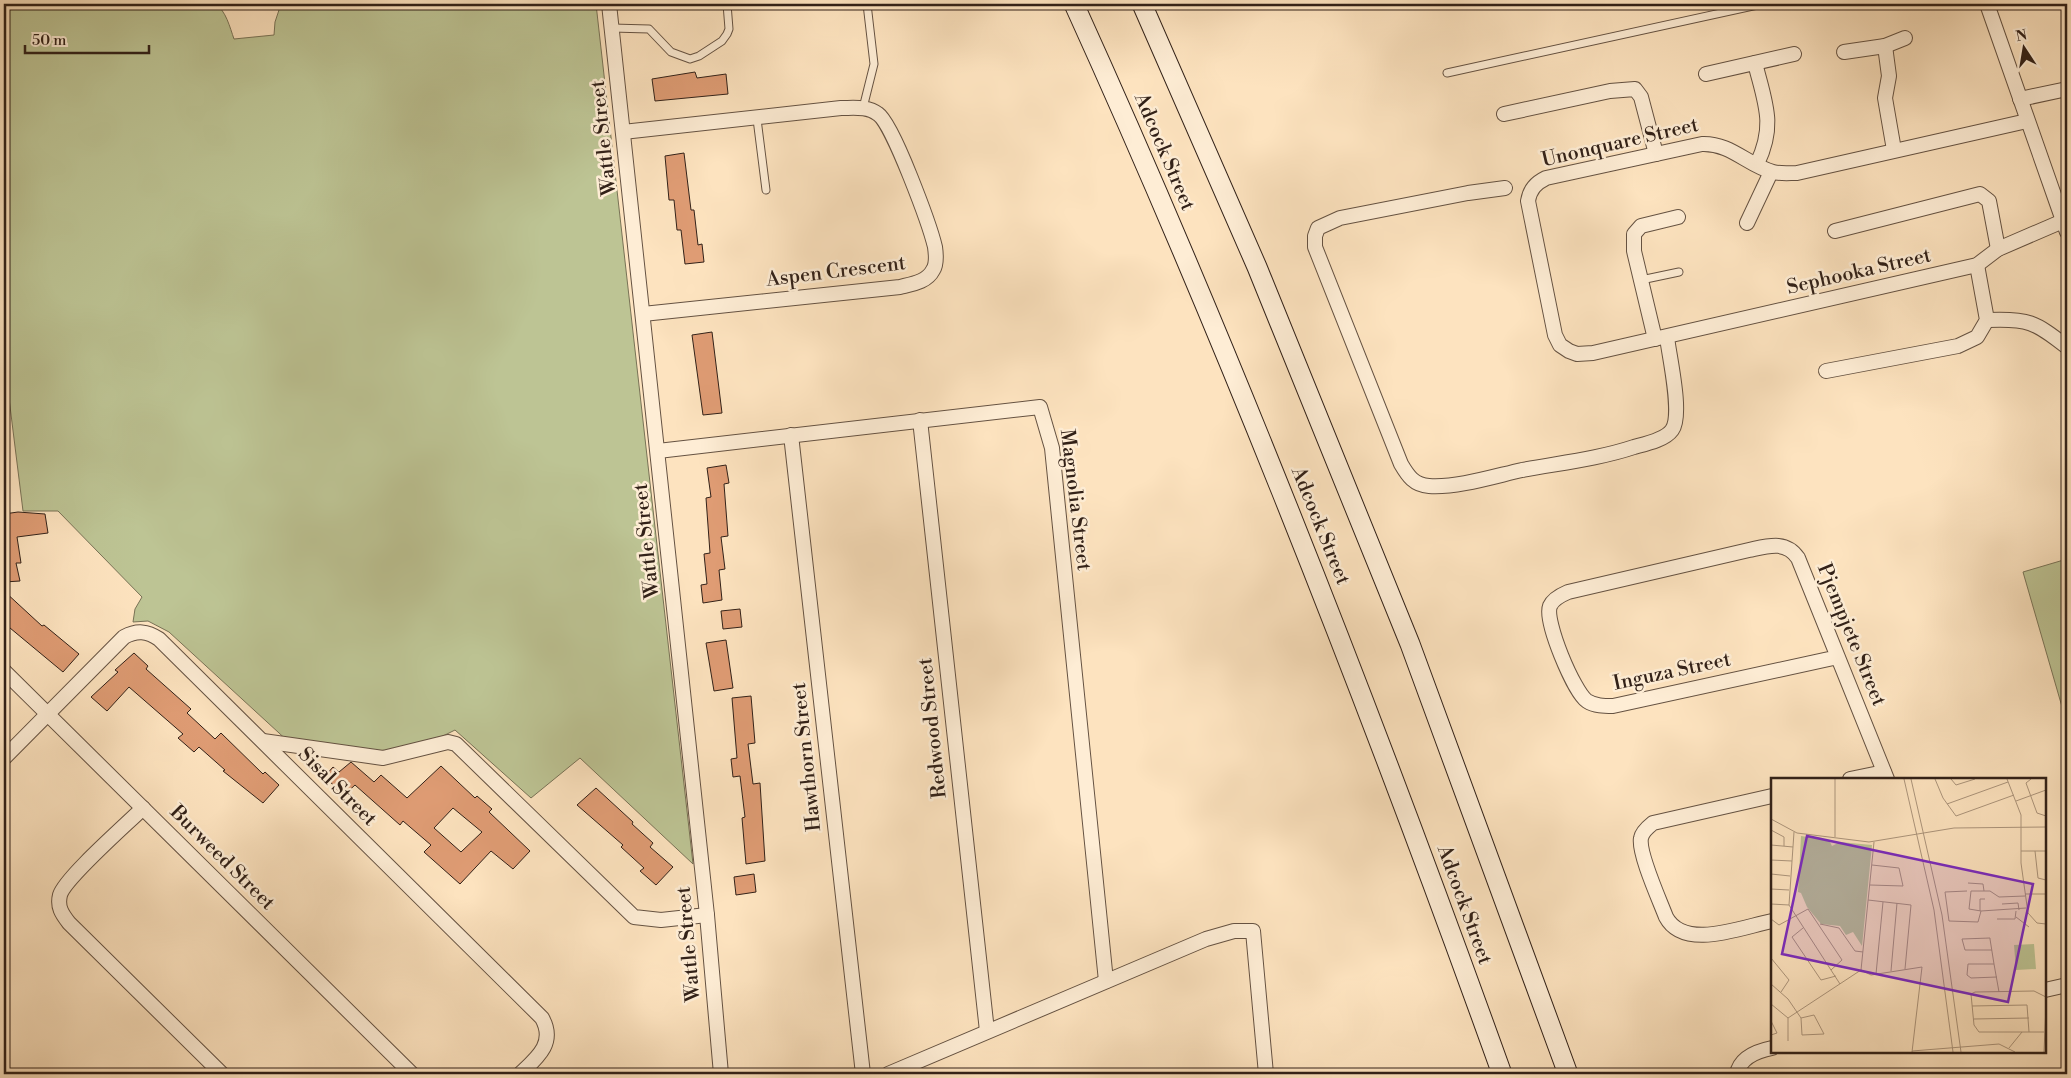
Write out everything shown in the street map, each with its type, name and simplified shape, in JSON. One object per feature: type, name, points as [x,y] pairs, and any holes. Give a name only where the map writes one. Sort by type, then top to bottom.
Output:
[{"type":"main road","name":"Adcock Street","points":[[1074,4],[1249,409],[1356,679],[1502,1074]]},
{"type":"main road","name":"Adcock Street","points":[[1142,4],[1257,267],[1410,644],[1568,1074]]},
{"type":"street","name":"Wattle Street","points":[[609,4],[707,915],[721,1074]]},
{"type":"street","points":[[1987,4],[2065,226]]},
{"type":"street","points":[[1844,52],[1885,46],[1905,38]]},
{"type":"street","points":[[1885,46],[1889,76],[1885,98],[1894,150]]},
{"type":"street","points":[[1706,74],[1794,54]]},
{"type":"street","points":[[1755,64],[1769,128],[1766,147],[1757,164]]},
{"type":"street","points":[[1504,114],[1610,91],[1635,89],[1641,97],[1656,154]]},
{"type":"street","points":[[2020,99],[2067,89]]},
{"type":"street","points":[[623,132],[757,119],[841,108],[863,108]]},
{"type":"street","name":"Aspen Crescent","points":[[643,314],[900,287],[918,282],[927,277],[934,269],[936,258],[931,236],[886,122],[879,114],[863,108]]},
{"type":"street","name":"Unonquare Street","points":[[1661,338],[1585,353],[1569,351],[1560,345],[1552,319],[1528,201],[1529,194],[1536,183],[1546,178],[1713,143],[1724,146],[1771,172],[1797,173],[2027,121]]},
{"type":"street","points":[[1748,222],[1771,172]]},
{"type":"street","points":[[1505,188],[1468,193],[1340,218],[1318,228],[1315,236],[1315,247],[1401,464],[1408,477],[1418,484],[1430,486],[1464,482],[1633,448],[1665,436],[1672,431],[1675,423],[1676,407],[1661,338],[1641,280],[1634,251],[1635,230],[1641,226],[1678,217]]},
{"type":"street","points":[[1835,231],[1980,194],[1989,201],[1998,249]]},
{"type":"street","name":"Sephooka Street","points":[[1661,338],[1977,265],[1998,249],[2065,226]]},
{"type":"street","points":[[1826,371],[1969,342],[1983,330],[1987,320],[1977,265]]},
{"type":"street","points":[[1987,320],[2022,320],[2031,322],[2067,347]]},
{"type":"street","name":"Magnolia Street","points":[[658,451],[1040,407],[1049,433],[1106,981]]},
{"type":"street","name":"Redwood Street","points":[[920,420],[987,1031]]},
{"type":"street","name":"Hawthorn Street","points":[[791,435],[863,1074]]},
{"type":"street","name":"Pjempjete Street","points":[[1749,550],[1779,546],[1793,550],[1798,558],[1885,776]]},
{"type":"street","name":"Inguza Street","points":[[1749,550],[1560,596],[1550,606],[1549,613],[1554,636],[1579,694],[1587,702],[1599,706],[1613,706],[1838,657]]},
{"type":"street","name":"Sisal Street","points":[[49,713],[115,644],[130,633],[140,631],[159,639],[542,1018],[548,1034],[546,1044],[540,1055],[520,1074]]},
{"type":"street","name":"Burweed Street","points":[[4,671],[49,713],[412,1074]]},
{"type":"street","points":[[4,758],[49,713]]},
{"type":"street","points":[[262,741],[383,758],[448,742],[456,744],[634,917],[661,920],[707,915]]},
{"type":"street","points":[[1862,778],[1885,776]]},
{"type":"street","points":[[1771,796],[1653,823],[1644,831],[1641,839],[1642,852],[1671,926],[1689,935],[1707,935],[1771,921]]},
{"type":"street","points":[[143,808],[65,885],[59,904],[61,913],[222,1074]]},
{"type":"street","points":[[888,1074],[1222,933],[1253,931],[1266,1074]]},
{"type":"street","points":[[2046,990],[2067,985]]},
{"type":"street","points":[[1737,1074],[1743,1061],[1751,1055],[1771,1048]]},
{"type":"lane","points":[[612,28],[649,29],[664,47],[682,58],[690,59],[706,52],[727,34],[729,29],[727,4]]},
{"type":"lane","points":[[863,108],[874,64],[867,4]]},
{"type":"lane","points":[[1447,73],[1762,4]]},
{"type":"lane","points":[[757,119],[766,190]]},
{"type":"lane","points":[[1641,280],[1679,272]]},
{"type":"green space","points":[[115,4],[215,4],[225,15],[234,39],[274,35],[275,22],[281,4],[596,4],[693,864],[580,758],[531,798],[455,730],[435,740],[376,754],[291,744],[169,632],[148,621],[133,622],[135,609],[142,597],[58,511],[23,511],[4,358],[4,10]]},
{"type":"green space","points":[[2067,559],[2067,724],[2023,572]]},
{"type":"building","points":[[695,72],[697,78],[726,74],[728,94],[655,101],[652,79]]},
{"type":"building","points":[[684,153],[691,210],[694,210],[698,245],[702,244],[704,262],[685,264],[681,230],[677,230],[674,200],[669,200],[665,156]]},
{"type":"building","points":[[712,332],[722,413],[703,415],[692,335]]},
{"type":"building","points":[[726,465],[729,483],[724,484],[728,536],[721,537],[725,569],[719,570],[722,600],[703,603],[701,585],[707,584],[704,554],[710,553],[706,498],[711,497],[707,468]]},
{"type":"building","points":[[18,512],[45,514],[48,533],[17,537],[21,563],[16,563],[20,581],[4,582],[4,514]]},
{"type":"building","points":[[4,591],[42,626],[44,625],[79,654],[63,672],[4,623]]},
{"type":"building","points":[[740,609],[742,627],[723,629],[721,611]]},
{"type":"building","points":[[726,640],[733,688],[714,691],[706,643]]},
{"type":"building","points":[[134,653],[148,666],[146,669],[191,709],[187,713],[215,739],[221,733],[263,774],[265,772],[279,785],[263,803],[223,771],[225,770],[199,747],[194,752],[178,738],[183,734],[129,687],[107,711],[91,697],[118,672],[115,670]]},
{"type":"building","points":[[751,696],[755,743],[748,744],[753,784],[760,783],[765,861],[746,864],[742,818],[745,817],[740,776],[733,777],[731,759],[737,758],[732,698]]},
{"type":"building","points":[[351,762],[374,782],[381,775],[407,798],[441,766],[475,798],[477,796],[492,809],[489,812],[530,851],[513,869],[491,851],[460,884],[424,852],[431,845],[403,821],[400,825],[355,785],[343,796],[325,776],[333,767],[339,772]],"holes":[[[453,808],[482,832],[461,852],[434,828]]]},
{"type":"building","points":[[596,788],[633,822],[632,824],[653,843],[650,847],[673,867],[656,885],[640,871],[644,868],[621,847],[623,845],[577,805]]},
{"type":"building","points":[[754,874],[756,892],[736,895],[734,877]]}]
